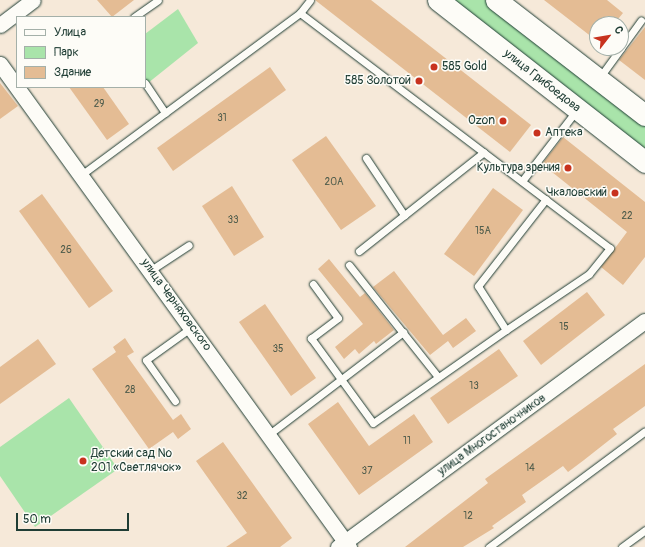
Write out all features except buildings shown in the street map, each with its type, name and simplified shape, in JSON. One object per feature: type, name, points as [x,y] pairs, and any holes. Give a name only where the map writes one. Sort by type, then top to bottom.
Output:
[{"type":"main road","name":"улица Грибоедова","points":[[438,0],[645,162]]},
{"type":"main road","points":[[496,0],[645,115]]},
{"type":"street","points":[[0,25],[33,0]]},
{"type":"street","name":"улица Черняховского","points":[[0,64],[16,86]]},
{"type":"street","name":"улица Черняховского","points":[[18,88],[192,327],[344,545]]},
{"type":"street","name":"улица Многостаночников","points":[[344,545],[644,325]]},
{"type":"lane","points":[[135,16],[158,0]]},
{"type":"lane","points":[[81,175],[300,13],[310,0]]},
{"type":"lane","points":[[300,13],[610,248],[589,274],[373,423],[311,338],[338,318],[314,284]]},
{"type":"lane","points":[[629,37],[642,20]]},
{"type":"lane","points":[[598,79],[615,56]]},
{"type":"lane","points":[[146,84],[165,113]]},
{"type":"lane","points":[[522,181],[578,109]]},
{"type":"lane","points":[[359,251],[484,152]]},
{"type":"lane","points":[[366,158],[404,215]]},
{"type":"lane","points":[[506,330],[478,286],[546,199]]},
{"type":"lane","points":[[151,270],[189,244]]},
{"type":"lane","points":[[349,265],[438,377]]},
{"type":"lane","points":[[175,401],[146,360],[192,327]]},
{"type":"lane","points":[[268,435],[343,381],[403,332]]},
{"type":"lane","points":[[489,547],[645,431]]},
{"type":"lane","points":[[622,547],[645,530]]},
{"type":"green space","points":[[446,0],[485,0],[645,124],[645,156]]},
{"type":"green space","points":[[178,9],[198,43],[148,83],[146,80],[146,33]]},
{"type":"green space","points":[[69,398],[118,469],[35,527],[0,476],[0,447]]},
{"type":"place","name":"585 Gold","points":[[434,67]]},
{"type":"place","name":"585 Золотой","points":[[419,81]]},
{"type":"place","name":"Ozon","points":[[503,121]]},
{"type":"place","name":"Аптека","points":[[537,133]]},
{"type":"place","name":"Культура зрения","points":[[568,168]]},
{"type":"place","name":"Чкаловский","points":[[615,193]]},
{"type":"place","name":"Детский сад № 201 «Светлячок»","points":[[83,461]]}]
